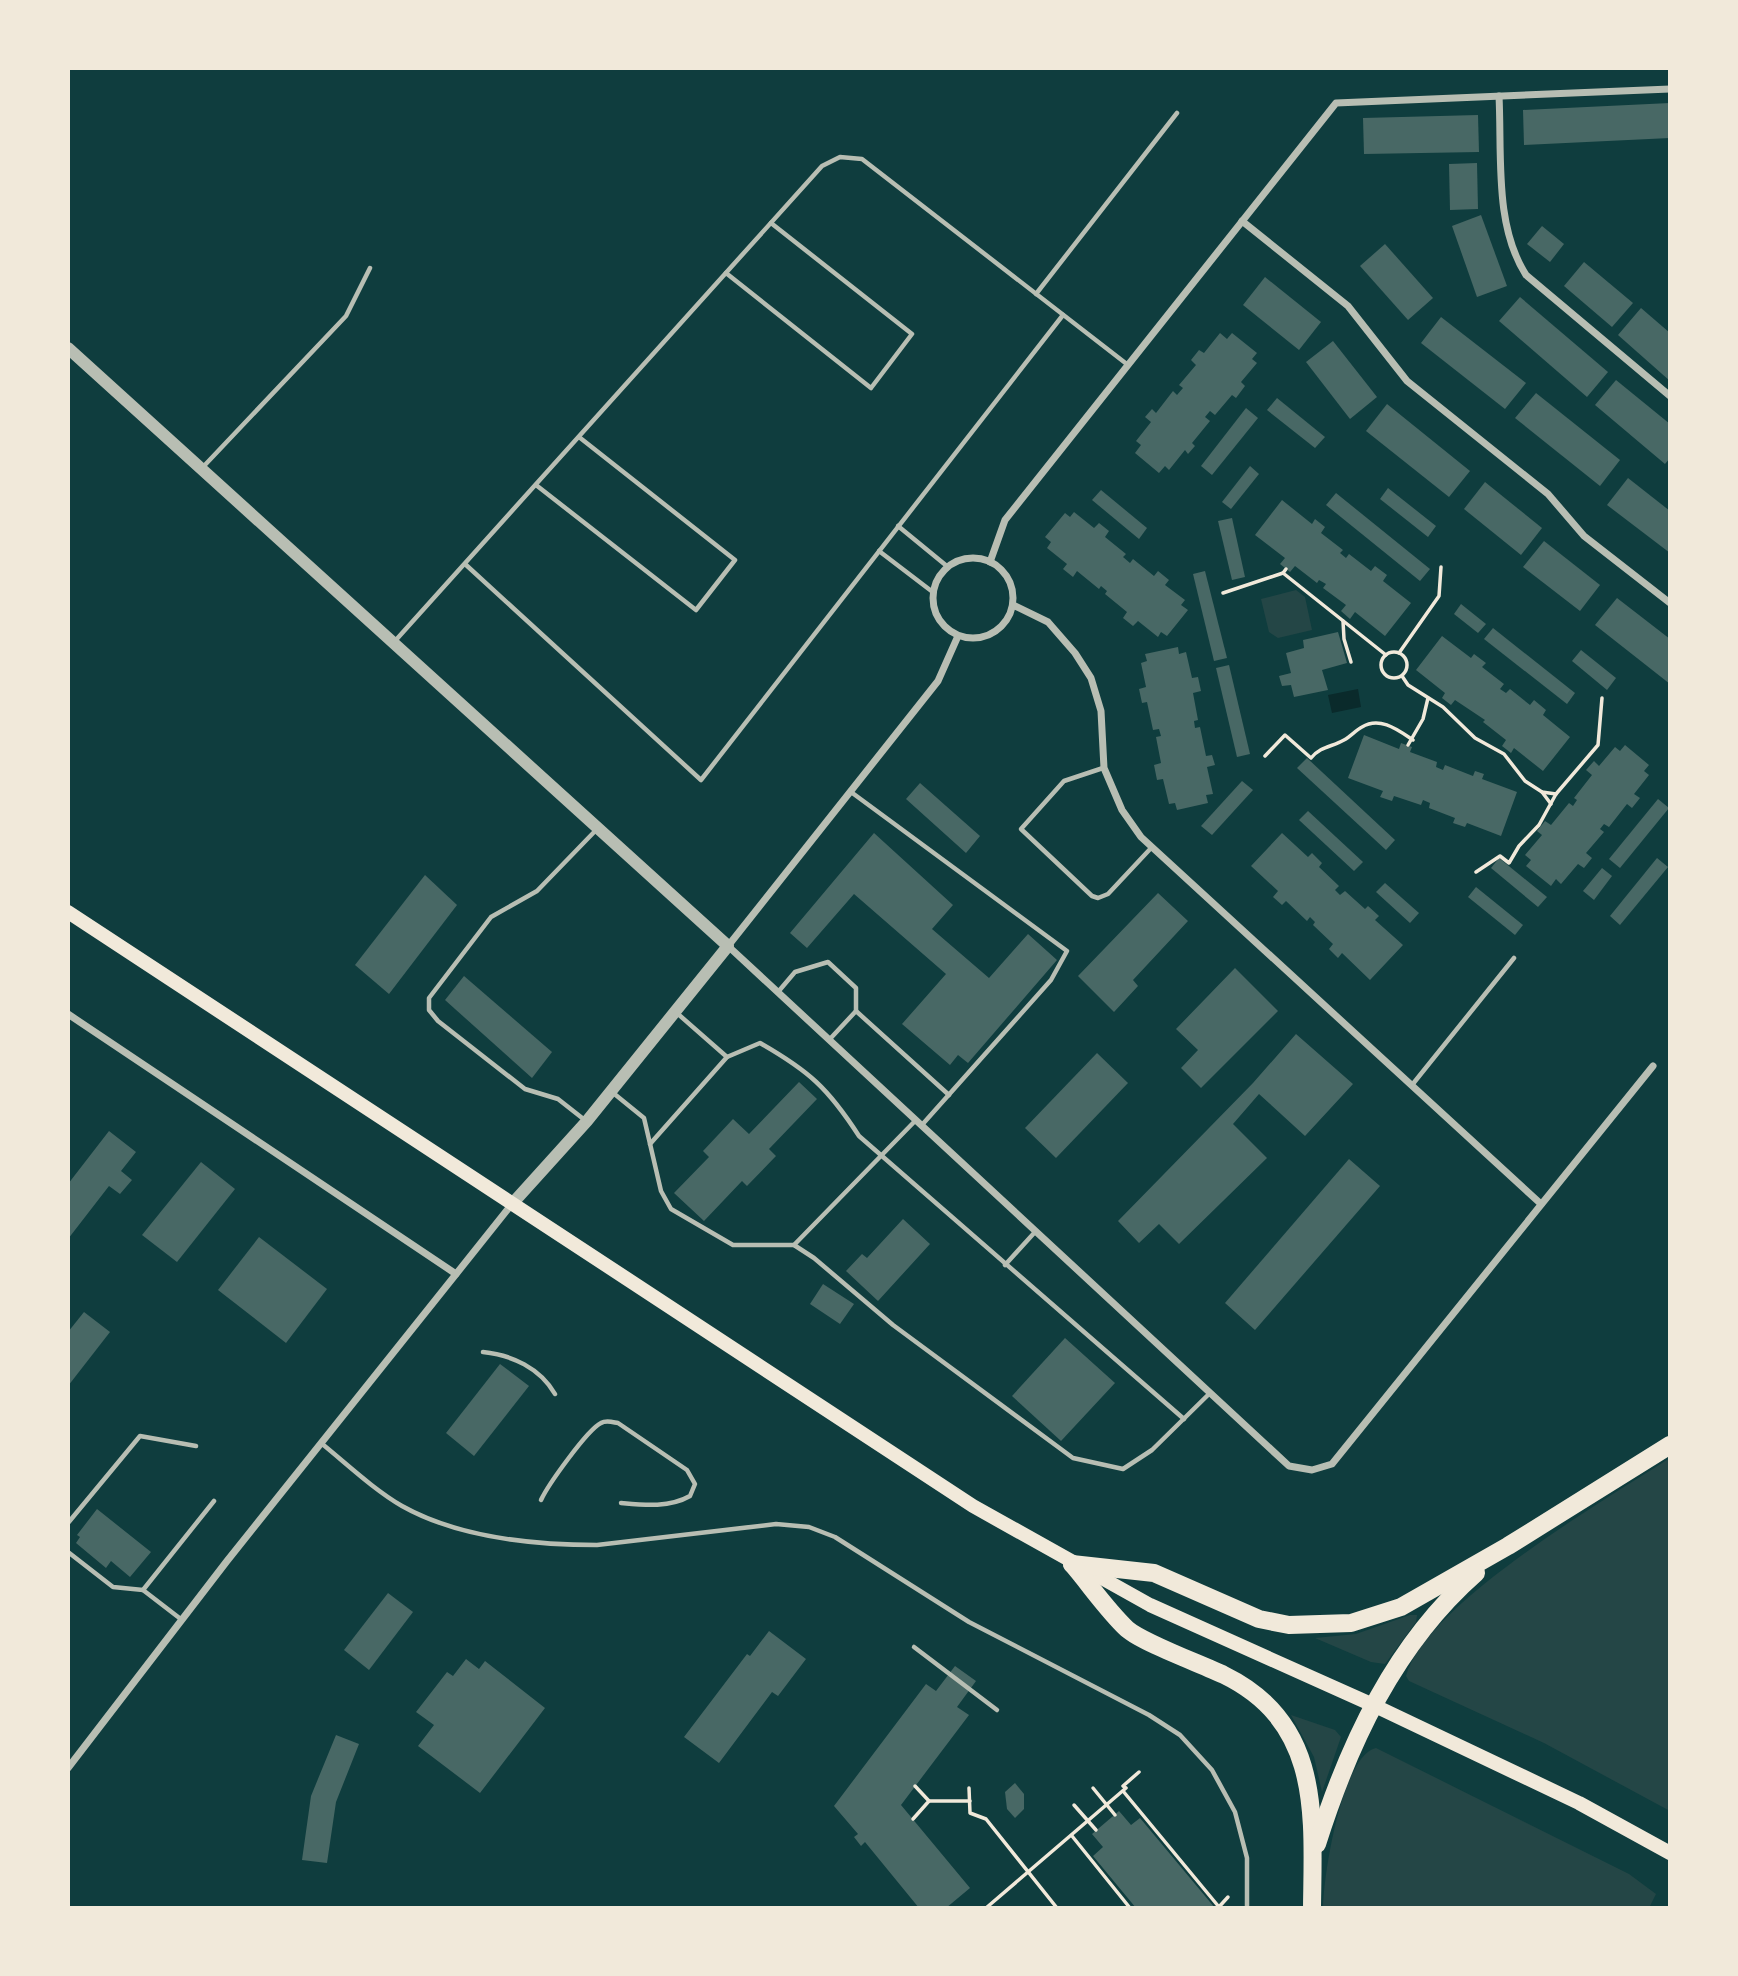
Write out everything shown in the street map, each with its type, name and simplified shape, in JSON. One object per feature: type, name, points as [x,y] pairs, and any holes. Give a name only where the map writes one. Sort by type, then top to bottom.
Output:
[{"type":"highway","points":[[1072,1563],[1154,1573],[1259,1619],[1289,1625],[1322,1627],[1351,1623],[1401,1607],[1508,1546],[1670,1445]]},
{"type":"highway","points":[[1313,1861],[1343,1769],[1373,1705],[1425,1624],[1455,1592],[1508,1546]]},
{"type":"highway","points":[[1072,1563],[1129,1630],[1227,1677],[1255,1694],[1282,1722],[1304,1762],[1312,1807],[1312,1908]]},
{"type":"main road","points":[[68,912],[896,1458],[1072,1563],[1250,1652],[1373,1705],[1579,1803],[1670,1853]]},
{"type":"street","points":[[990,562],[1005,520],[1336,103],[1670,89]]},
{"type":"street","points":[[1499,96],[1506,226],[1513,254],[1527,275],[1670,396]]},
{"type":"street","points":[[1242,221],[1348,306],[1407,381],[1548,494],[1584,536],[1670,603]]},
{"type":"street","points":[[68,348],[728,946],[1289,1466],[1312,1470],[1332,1464],[1653,1066]]},
{"type":"street","points":[[969,558],[990,562],[1007,577],[1013,590],[1009,619],[998,631],[972,639],[958,636],[941,623],[935,611],[934,593],[937,582],[948,567],[969,558]]},
{"type":"street","points":[[1013,605],[1048,622],[1075,653],[1091,678],[1101,711],[1104,768],[1122,810],[1152,847],[1541,1204]]},
{"type":"street","points":[[68,1768],[320,1443],[512,1205],[587,1121],[851,792],[938,681],[958,636]]},
{"type":"street","points":[[68,1014],[456,1274]]},
{"type":"lane","points":[[1036,294],[1177,113]]},
{"type":"lane","points":[[394,643],[822,166],[840,157],[862,159],[1128,366]]},
{"type":"lane","points":[[726,273],[871,388],[912,334],[771,223]]},
{"type":"lane","points":[[201,469],[324,343],[346,316],[370,268]]},
{"type":"lane","points":[[465,564],[701,780],[1063,315]]},
{"type":"lane","points":[[536,485],[696,610],[735,560],[579,437]]},
{"type":"lane","points":[[898,526],[948,567]]},
{"type":"lane","points":[[879,551],[934,593]]},
{"type":"lane","points":[[1104,768],[1064,781],[1021,829],[1092,896],[1098,898],[1108,894],[1152,847]]},
{"type":"lane","points":[[794,1245],[949,1095],[1051,981],[1067,951],[851,792]]},
{"type":"lane","points":[[587,1121],[558,1099],[525,1089],[438,1021],[429,1010],[429,998],[491,917],[537,891],[597,828]]},
{"type":"lane","points":[[1411,1085],[1514,958]]},
{"type":"lane","points":[[778,993],[795,972],[828,962],[856,988],[856,1011],[829,1041]]},
{"type":"lane","points":[[675,1011],[727,1057]]},
{"type":"lane","points":[[856,1011],[949,1095]]},
{"type":"lane","points":[[649,1144],[727,1057],[760,1043],[797,1064],[834,1098],[859,1136],[1184,1419]]},
{"type":"lane","points":[[611,1091],[644,1118],[661,1191],[671,1209],[733,1245],[794,1245],[814,1258],[893,1325],[1073,1458],[1123,1469],[1152,1450],[1210,1393]]},
{"type":"lane","points":[[1005,1265],[1036,1231]]},
{"type":"lane","points":[[483,1352],[528,1366],[544,1378],[555,1394]]},
{"type":"lane","points":[[541,1500],[547,1487],[594,1428],[608,1421],[618,1423],[687,1470],[695,1484],[690,1496],[677,1502],[648,1505],[621,1503]]},
{"type":"lane","points":[[68,1523],[140,1436],[196,1446]]},
{"type":"lane","points":[[320,1443],[400,1505],[448,1525],[493,1536],[567,1545],[597,1545],[776,1524],[822,1531],[979,1628],[1149,1715],[1181,1735],[1212,1770],[1225,1790],[1243,1833],[1247,1858],[1247,1908]]},
{"type":"lane","points":[[144,1590],[214,1501]]},
{"type":"lane","points":[[68,1552],[113,1587],[144,1590],[181,1620]]},
{"type":"lane","points":[[914,1647],[997,1710]]},
{"type":"path","points":[[1223,593],[1285,571],[1386,655],[1399,653],[1440,596],[1441,567]]},
{"type":"path","points":[[1343,621],[1344,639],[1351,662]]},
{"type":"path","points":[[1399,653],[1407,664],[1402,676]]},
{"type":"path","points":[[1386,655],[1381,664],[1383,673],[1391,678],[1402,676]]},
{"type":"path","points":[[1402,676],[1408,685],[1443,707],[1475,738],[1504,754],[1525,780],[1542,792],[1551,804]]},
{"type":"path","points":[[1408,745],[1413,740],[1428,698]]},
{"type":"path","points":[[1476,872],[1500,856],[1509,863],[1556,794],[1598,745],[1602,698]]},
{"type":"path","points":[[1265,755],[1285,735],[1311,758],[1327,745],[1341,742],[1362,727],[1379,723],[1395,728],[1413,740]]},
{"type":"path","points":[[1542,792],[1556,794]]},
{"type":"path","points":[[986,1908],[1123,1791],[1126,1788],[1123,1786],[1139,1772]]},
{"type":"path","points":[[915,1786],[929,1801],[970,1801]]},
{"type":"path","points":[[970,1788],[970,1813],[986,1819],[1057,1908]]},
{"type":"path","points":[[1093,1788],[1115,1815]]},
{"type":"path","points":[[1123,1791],[1218,1907],[1228,1897]]},
{"type":"path","points":[[913,1819],[929,1801]]},
{"type":"path","points":[[1074,1805],[1096,1830]]},
{"type":"path","points":[[1071,1836],[1130,1908]]},
{"type":"shaded area","points":[[1296,590],[1305,597],[1312,630],[1278,638],[1269,632],[1261,599]]},
{"type":"shaded area","points":[[1358,689],[1361,707],[1332,713],[1328,695]]},
{"type":"shaded area","points":[[1670,1458],[1670,1811],[1544,1743],[1409,1681],[1406,1676],[1420,1648],[1447,1617],[1481,1586],[1563,1526]]},
{"type":"shaded area","points":[[1417,1615],[1416,1622],[1385,1664],[1371,1662],[1315,1638],[1356,1634]]},
{"type":"shaded area","points":[[1291,1715],[1335,1730],[1341,1737],[1322,1792],[1314,1757]]},
{"type":"shaded area","points":[[1376,1748],[1629,1874],[1656,1894],[1649,1908],[1323,1908],[1331,1846],[1344,1794],[1353,1772],[1364,1756]]},
{"type":"building","points":[[1670,103],[1670,138],[1524,145],[1523,110]]},
{"type":"building","points":[[1478,115],[1479,152],[1364,154],[1363,118]]},
{"type":"building","points":[[1477,163],[1478,209],[1450,210],[1449,164]]},
{"type":"building","points":[[1481,215],[1507,286],[1477,297],[1452,226]]},
{"type":"building","points":[[1542,226],[1564,244],[1550,262],[1527,244]]},
{"type":"building","points":[[1385,244],[1433,298],[1408,320],[1360,266]]},
{"type":"building","points":[[1584,262],[1633,303],[1612,327],[1564,286]]},
{"type":"building","points":[[1265,277],[1321,322],[1299,350],[1243,305]]},
{"type":"building","points":[[1520,297],[1608,372],[1587,397],[1499,321]]},
{"type":"building","points":[[1641,308],[1670,333],[1670,381],[1618,335]]},
{"type":"building","points":[[1441,317],[1526,383],[1505,409],[1421,343]]},
{"type":"building","points":[[1220,333],[1227,339],[1232,333],[1257,353],[1252,359],[1257,363],[1241,382],[1245,386],[1236,398],[1232,395],[1215,415],[1210,411],[1205,417],[1210,421],[1192,443],[1195,446],[1188,454],[1185,450],[1169,470],[1165,466],[1159,473],[1135,453],[1141,445],[1136,441],[1151,422],[1145,417],[1152,409],[1156,413],[1173,391],[1177,395],[1183,388],[1179,385],[1196,365],[1191,360],[1199,350],[1204,353]]},
{"type":"building","points":[[1333,341],[1377,397],[1350,419],[1306,362]]},
{"type":"building","points":[[1616,380],[1670,424],[1670,458],[1665,464],[1595,405]]},
{"type":"building","points":[[1536,393],[1620,460],[1600,486],[1515,418]]},
{"type":"building","points":[[1277,398],[1325,437],[1315,448],[1267,410]]},
{"type":"building","points":[[1387,404],[1470,471],[1449,497],[1366,431]]},
{"type":"building","points":[[1246,408],[1258,418],[1212,475],[1201,466]]},
{"type":"building","points":[[1250,466],[1259,474],[1231,509],[1222,502]]},
{"type":"building","points":[[1628,478],[1670,511],[1670,553],[1607,505]]},
{"type":"building","points":[[1485,482],[1542,528],[1521,555],[1464,509]]},
{"type":"building","points":[[1388,488],[1436,526],[1428,537],[1380,499]]},
{"type":"building","points":[[1101,490],[1147,528],[1139,539],[1092,500]]},
{"type":"building","points":[[1336,493],[1430,569],[1420,581],[1326,505]]},
{"type":"building","points":[[1282,500],[1312,524],[1315,519],[1325,527],[1321,533],[1343,550],[1340,553],[1346,558],[1349,554],[1371,571],[1375,566],[1387,575],[1383,581],[1411,603],[1385,636],[1355,612],[1350,619],[1341,611],[1346,605],[1323,588],[1326,584],[1319,580],[1317,583],[1295,566],[1290,572],[1280,564],[1285,558],[1255,535]]},
{"type":"building","points":[[1074,512],[1094,528],[1099,523],[1109,531],[1105,537],[1126,554],[1123,557],[1130,563],[1133,559],[1154,576],[1158,571],[1169,580],[1165,585],[1185,600],[1181,605],[1188,610],[1167,636],[1161,632],[1158,637],[1138,621],[1133,626],[1123,618],[1127,612],[1105,594],[1107,591],[1101,586],[1099,589],[1077,571],[1073,577],[1063,569],[1067,564],[1047,548],[1051,542],[1045,537],[1065,513],[1070,517]]},
{"type":"building","points":[[1232,518],[1245,577],[1232,580],[1218,521]]},
{"type":"building","points":[[1544,541],[1600,585],[1580,611],[1523,567]]},
{"type":"building","points":[[1205,571],[1227,658],[1214,661],[1193,574]]},
{"type":"building","points":[[1617,598],[1670,639],[1670,684],[1595,625]]},
{"type":"building","points":[[1461,604],[1486,624],[1478,633],[1454,614]]},
{"type":"building","points":[[1493,628],[1575,693],[1567,704],[1484,639]]},
{"type":"building","points":[[1338,632],[1347,663],[1322,670],[1328,690],[1294,697],[1291,685],[1282,686],[1279,676],[1291,673],[1286,653],[1304,648],[1303,640]]},
{"type":"building","points":[[1442,636],[1471,658],[1474,654],[1486,663],[1482,667],[1504,684],[1500,689],[1506,693],[1510,689],[1530,705],[1534,700],[1546,710],[1543,715],[1570,737],[1543,771],[1514,748],[1511,753],[1502,746],[1506,740],[1483,722],[1485,720],[1455,700],[1451,705],[1442,698],[1445,693],[1416,670]]},
{"type":"building","points":[[1178,647],[1179,654],[1186,652],[1192,678],[1198,677],[1201,691],[1193,693],[1198,720],[1194,721],[1195,728],[1200,727],[1206,756],[1212,755],[1215,765],[1207,767],[1213,794],[1206,795],[1208,803],[1177,810],[1175,803],[1169,804],[1163,779],[1157,780],[1154,765],[1161,763],[1156,737],[1161,736],[1159,729],[1153,730],[1147,702],[1142,703],[1139,689],[1146,687],[1141,663],[1147,661],[1145,654]]},
{"type":"building","points":[[1581,650],[1616,678],[1607,690],[1572,661]]},
{"type":"building","points":[[1229,665],[1250,754],[1237,757],[1216,668]]},
{"type":"building","points":[[1364,735],[1399,749],[1401,743],[1412,747],[1410,752],[1437,762],[1436,767],[1443,770],[1445,765],[1473,776],[1475,771],[1484,774],[1482,779],[1517,792],[1501,836],[1467,823],[1465,827],[1453,823],[1455,818],[1429,808],[1430,803],[1423,800],[1421,805],[1394,796],[1392,801],[1380,797],[1383,791],[1348,778]]},
{"type":"building","points":[[1625,745],[1649,765],[1644,771],[1649,775],[1634,794],[1640,798],[1632,808],[1627,804],[1609,827],[1604,824],[1600,829],[1604,832],[1586,853],[1592,858],[1584,868],[1578,864],[1561,884],[1556,879],[1551,886],[1526,866],[1531,860],[1525,855],[1542,835],[1537,831],[1545,821],[1551,825],[1569,803],[1573,806],[1577,800],[1574,798],[1592,775],[1586,770],[1594,761],[1599,766],[1615,747],[1620,751]]},
{"type":"building","points":[[1307,758],[1395,840],[1386,850],[1297,768]]},
{"type":"building","points":[[1242,781],[1253,790],[1212,835],[1201,826]]},
{"type":"building","points":[[920,783],[980,836],[966,853],[906,799]]},
{"type":"building","points":[[1658,799],[1669,808],[1620,868],[1609,859]]},
{"type":"building","points":[[1308,811],[1363,862],[1354,871],[1299,820]]},
{"type":"building","points":[[874,833],[953,905],[932,929],[989,978],[1028,934],[1057,960],[968,1063],[958,1055],[950,1065],[902,1024],[946,974],[854,894],[807,948],[790,933]]},
{"type":"building","points":[[1282,833],[1308,857],[1312,853],[1322,863],[1319,867],[1339,886],[1335,890],[1340,895],[1345,891],[1365,909],[1368,906],[1379,916],[1375,920],[1403,945],[1370,980],[1342,953],[1338,958],[1329,949],[1333,944],[1313,925],[1315,922],[1310,917],[1307,921],[1286,901],[1282,905],[1273,897],[1278,891],[1251,866]]},
{"type":"building","points":[[1499,858],[1547,897],[1538,907],[1491,868]]},
{"type":"building","points":[[1657,858],[1668,867],[1620,925],[1610,916]]},
{"type":"building","points":[[1602,868],[1612,876],[1594,900],[1583,891]]},
{"type":"building","points":[[425,875],[457,905],[389,994],[355,965]]},
{"type":"building","points":[[1385,883],[1419,913],[1410,923],[1376,892]]},
{"type":"building","points":[[1476,887],[1523,925],[1515,935],[1468,897]]},
{"type":"building","points":[[1158,893],[1188,921],[1133,980],[1138,986],[1114,1012],[1078,976]]},
{"type":"building","points":[[1235,968],[1278,1011],[1201,1088],[1181,1068],[1198,1050],[1176,1029]]},
{"type":"building","points":[[464,976],[552,1052],[532,1078],[445,1000]]},
{"type":"building","points":[[1296,1034],[1353,1084],[1305,1136],[1259,1094],[1233,1124],[1267,1158],[1179,1244],[1159,1224],[1139,1243],[1118,1221],[1253,1083]]},
{"type":"building","points":[[1097,1053],[1128,1083],[1056,1158],[1025,1128]]},
{"type":"building","points":[[799,1082],[817,1099],[769,1149],[776,1156],[747,1186],[742,1181],[704,1221],[674,1193],[709,1157],[703,1151],[733,1119],[749,1134]]},
{"type":"building","points":[[109,1131],[136,1152],[121,1171],[132,1180],[120,1194],[109,1186],[68,1239],[68,1184]]},
{"type":"building","points":[[1349,1159],[1380,1186],[1255,1330],[1225,1303]]},
{"type":"building","points":[[201,1162],[235,1189],[177,1262],[142,1235]]},
{"type":"building","points":[[903,1219],[930,1244],[878,1301],[846,1271],[862,1254],[867,1258]]},
{"type":"building","points":[[259,1237],[327,1289],[286,1343],[218,1290]]},
{"type":"building","points":[[823,1284],[854,1304],[840,1324],[810,1304]]},
{"type":"building","points":[[84,1312],[110,1332],[68,1386],[68,1332]]},
{"type":"building","points":[[1065,1338],[1115,1383],[1061,1441],[1012,1396]]},
{"type":"building","points":[[500,1364],[529,1386],[474,1456],[446,1433]]},
{"type":"building","points":[[97,1509],[151,1552],[130,1577],[111,1561],[106,1568],[76,1543],[80,1537],[77,1535]]},
{"type":"building","points":[[388,1593],[413,1612],[369,1670],[344,1650]]},
{"type":"building","points":[[769,1631],[806,1659],[778,1696],[772,1692],[719,1763],[684,1737],[747,1654],[750,1656]]},
{"type":"building","points":[[466,1659],[479,1669],[485,1661],[545,1708],[480,1793],[418,1746],[434,1725],[416,1712],[447,1672],[453,1676]]},
{"type":"building","points":[[955,1666],[976,1681],[957,1707],[969,1715],[901,1805],[970,1888],[946,1908],[919,1908],[865,1842],[861,1846],[854,1837],[858,1834],[834,1806],[926,1684],[936,1691]]},
{"type":"building","points":[[336,1735],[359,1744],[336,1802],[327,1863],[302,1860],[311,1796]]},
{"type":"building","points":[[1015,1783],[1024,1794],[1024,1809],[1015,1818],[1007,1809],[1005,1792]]},
{"type":"building","points":[[1119,1811],[1131,1825],[1140,1818],[1215,1908],[1136,1908],[1093,1856],[1103,1847],[1092,1834]]}]
